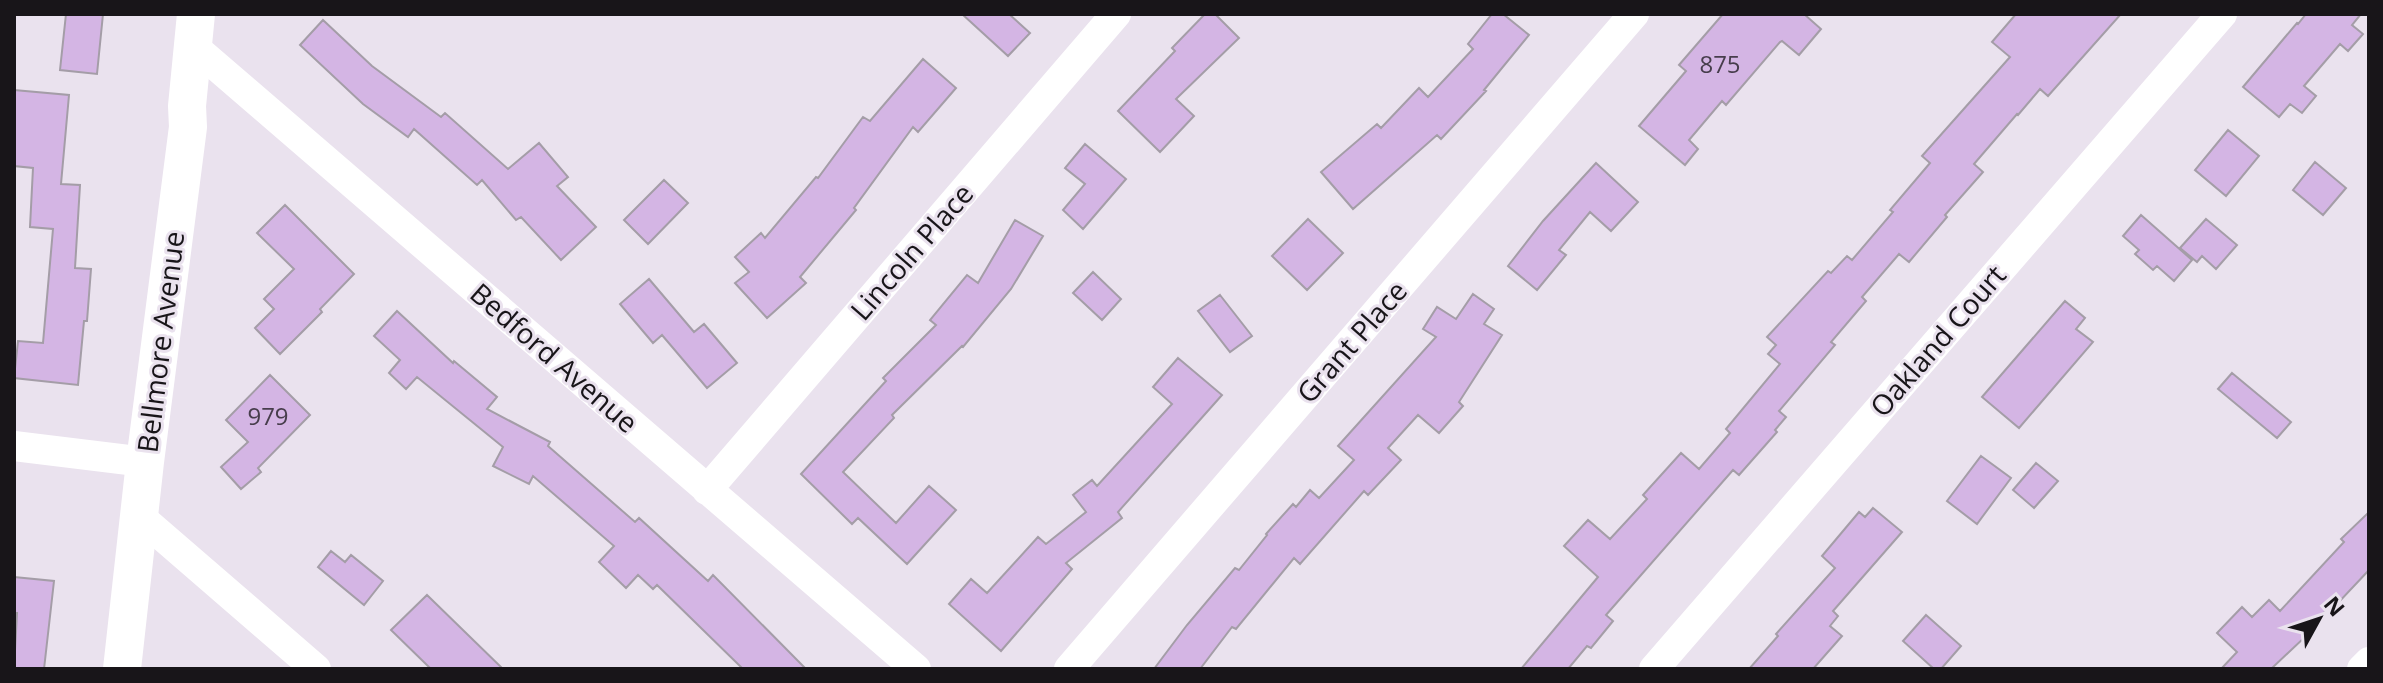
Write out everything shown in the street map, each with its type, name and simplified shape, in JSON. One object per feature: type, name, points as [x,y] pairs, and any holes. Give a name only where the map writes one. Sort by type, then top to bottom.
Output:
[{"type":"main road","name":"Bellmore Avenue","points":[[122,669],[188,127],[194,30]]},
{"type":"street","name":"Lincoln Place","points":[[707,490],[1116,14]]},
{"type":"street","name":"Grant Place","points":[[1069,669],[1634,14]]},
{"type":"street","name":"Oakland Court","points":[[1654,669],[2222,14]]},
{"type":"street","name":"Bedford Avenue","points":[[194,30],[707,490],[916,669]]},
{"type":"street","points":[[14,446],[145,462]]},
{"type":"street","points":[[139,516],[316,669]]},
{"type":"street","points":[[2362,669],[2369,662]]},
{"type":"building","points":[[66,14],[103,14],[97,74],[60,70]]},
{"type":"building","points":[[962,14],[1009,14],[1030,33],[1008,56]]},
{"type":"building","points":[[1205,14],[1215,14],[1239,38],[1176,99],[1194,116],[1160,152],[1118,111]]},
{"type":"building","points":[[1492,14],[1503,14],[1529,35],[1486,91],[1441,139],[1437,135],[1353,209],[1321,172],[1377,124],[1381,128],[1419,88],[1428,97],[1473,49],[1468,44]]},
{"type":"building","points":[[1723,14],[1804,14],[1821,29],[1799,55],[1780,42],[1726,105],[1722,101],[1689,140],[1698,149],[1685,165],[1639,126],[1686,71],[1679,65]]},
{"type":"building","points":[[2016,14],[2121,14],[2048,96],[2040,89],[1974,164],[1983,172],[1909,262],[1899,254],[1862,297],[1866,301],[1831,342],[1835,345],[1779,411],[1786,417],[1775,430],[1777,432],[1739,475],[1733,470],[1606,615],[1613,621],[1591,648],[1587,646],[1568,669],[1521,669],[1598,577],[1564,546],[1588,520],[1610,539],[1647,499],[1643,495],[1681,453],[1699,469],[1730,433],[1726,429],[1780,364],[1768,354],[1776,345],[1767,337],[1828,271],[1831,273],[1847,256],[1852,260],[1893,212],[1890,210],[1930,163],[1922,156],[2010,57],[1992,42]]},
{"type":"building","points":[[2306,14],[2361,14],[2352,25],[2363,34],[2348,51],[2340,44],[2304,86],[2316,96],[2302,113],[2290,104],[2279,117],[2243,87]]},
{"type":"building","points":[[323,20],[372,66],[441,117],[445,113],[508,169],[539,143],[568,177],[557,186],[596,227],[561,260],[521,217],[516,220],[482,180],[477,185],[414,129],[408,137],[363,104],[300,45]]},
{"type":"building","points":[[923,59],[956,88],[918,132],[913,127],[854,208],[856,210],[800,277],[806,283],[767,318],[735,283],[749,272],[735,257],[761,233],[765,238],[818,178],[863,117],[870,121]]},
{"type":"building","points":[[14,90],[69,95],[61,184],[80,185],[75,268],[91,269],[78,385],[14,378],[18,341],[43,343],[53,229],[30,227],[33,168],[14,166]]},
{"type":"building","points":[[2228,130],[2259,156],[2226,196],[2195,170]]},
{"type":"building","points":[[1085,144],[1126,179],[1083,229],[1063,210],[1085,184],[1065,168]]},
{"type":"building","points":[[2315,162],[2346,188],[2323,215],[2293,190]]},
{"type":"building","points":[[1596,163],[1638,202],[1611,231],[1590,212],[1559,250],[1566,255],[1537,290],[1508,266],[1543,221]]},
{"type":"building","points":[[664,180],[688,203],[648,244],[624,220]]},
{"type":"building","points":[[285,205],[354,274],[280,354],[255,328],[274,309],[264,299],[294,269],[257,233]]},
{"type":"building","points":[[2141,215],[2192,260],[2174,281],[2157,266],[2153,270],[2135,254],[2139,250],[2123,236]]},
{"type":"building","points":[[1308,219],[1343,253],[1307,290],[1272,256]]},
{"type":"building","points":[[2206,219],[2237,245],[2216,269],[2202,256],[2197,262],[2180,248]]},
{"type":"building","points":[[1015,220],[1043,236],[1011,289],[963,347],[892,415],[894,418],[843,472],[896,523],[929,486],[956,510],[907,564],[858,518],[852,524],[801,474],[886,381],[883,378],[936,325],[930,320],[967,275],[978,283]]},
{"type":"building","points":[[1093,272],[1121,299],[1102,320],[1073,293]]},
{"type":"building","points":[[649,279],[694,332],[704,324],[737,363],[707,388],[662,335],[653,343],[620,304]]},
{"type":"building","points":[[1473,294],[1494,309],[1484,324],[1502,335],[1459,402],[1463,406],[1439,433],[1418,415],[1388,448],[1401,460],[1368,495],[1364,491],[1300,564],[1294,558],[1236,629],[1232,627],[1200,669],[1154,669],[1235,568],[1239,570],[1293,504],[1296,507],[1310,490],[1319,498],[1354,460],[1338,446],[1436,337],[1423,329],[1437,307],[1456,319]]},
{"type":"building","points":[[1220,295],[1252,336],[1230,352],[1198,311]]},
{"type":"building","points":[[2065,301],[2085,318],[2076,329],[2093,342],[2019,428],[1982,397]]},
{"type":"building","points":[[397,311],[453,363],[497,397],[487,409],[550,442],[548,446],[635,522],[639,518],[708,581],[713,575],[806,669],[743,669],[657,585],[653,589],[638,575],[626,588],[599,562],[614,546],[533,476],[529,484],[493,466],[503,447],[417,377],[406,389],[389,373],[400,360],[374,336]]},
{"type":"building","points":[[1178,358],[1222,395],[1118,512],[1122,518],[1066,563],[1072,569],[1001,651],[949,604],[971,579],[987,593],[1038,537],[1046,544],[1086,512],[1073,495],[1092,480],[1097,486],[1172,404],[1153,387]]},
{"type":"building","points":[[2232,373],[2291,422],[2277,438],[2218,389]]},
{"type":"building","points":[[270,375],[310,415],[258,468],[261,472],[241,489],[221,467],[248,442],[226,420]]},
{"type":"building","points":[[1981,456],[2011,478],[1977,524],[1947,501]]},
{"type":"building","points":[[2036,463],[2058,481],[2034,508],[2013,490]]},
{"type":"building","points":[[1873,508],[1902,532],[1833,611],[1838,616],[1830,626],[1842,636],[1813,669],[1749,669],[1835,568],[1822,556],[1859,512],[1865,517]]},
{"type":"building","points":[[2369,512],[2369,570],[2338,603],[2335,601],[2304,634],[2306,636],[2271,669],[2221,669],[2237,652],[2217,633],[2242,607],[2252,617],[2269,600],[2280,611],[2344,542],[2341,539]]},
{"type":"building","points":[[331,551],[345,562],[351,555],[383,581],[364,605],[318,567]]},
{"type":"building","points":[[14,577],[54,581],[44,669],[14,669],[17,613],[14,613]]},
{"type":"building","points":[[427,595],[503,669],[431,669],[391,630]]},
{"type":"building","points":[[1926,615],[1961,646],[1941,669],[1934,669],[1903,641]]}]
